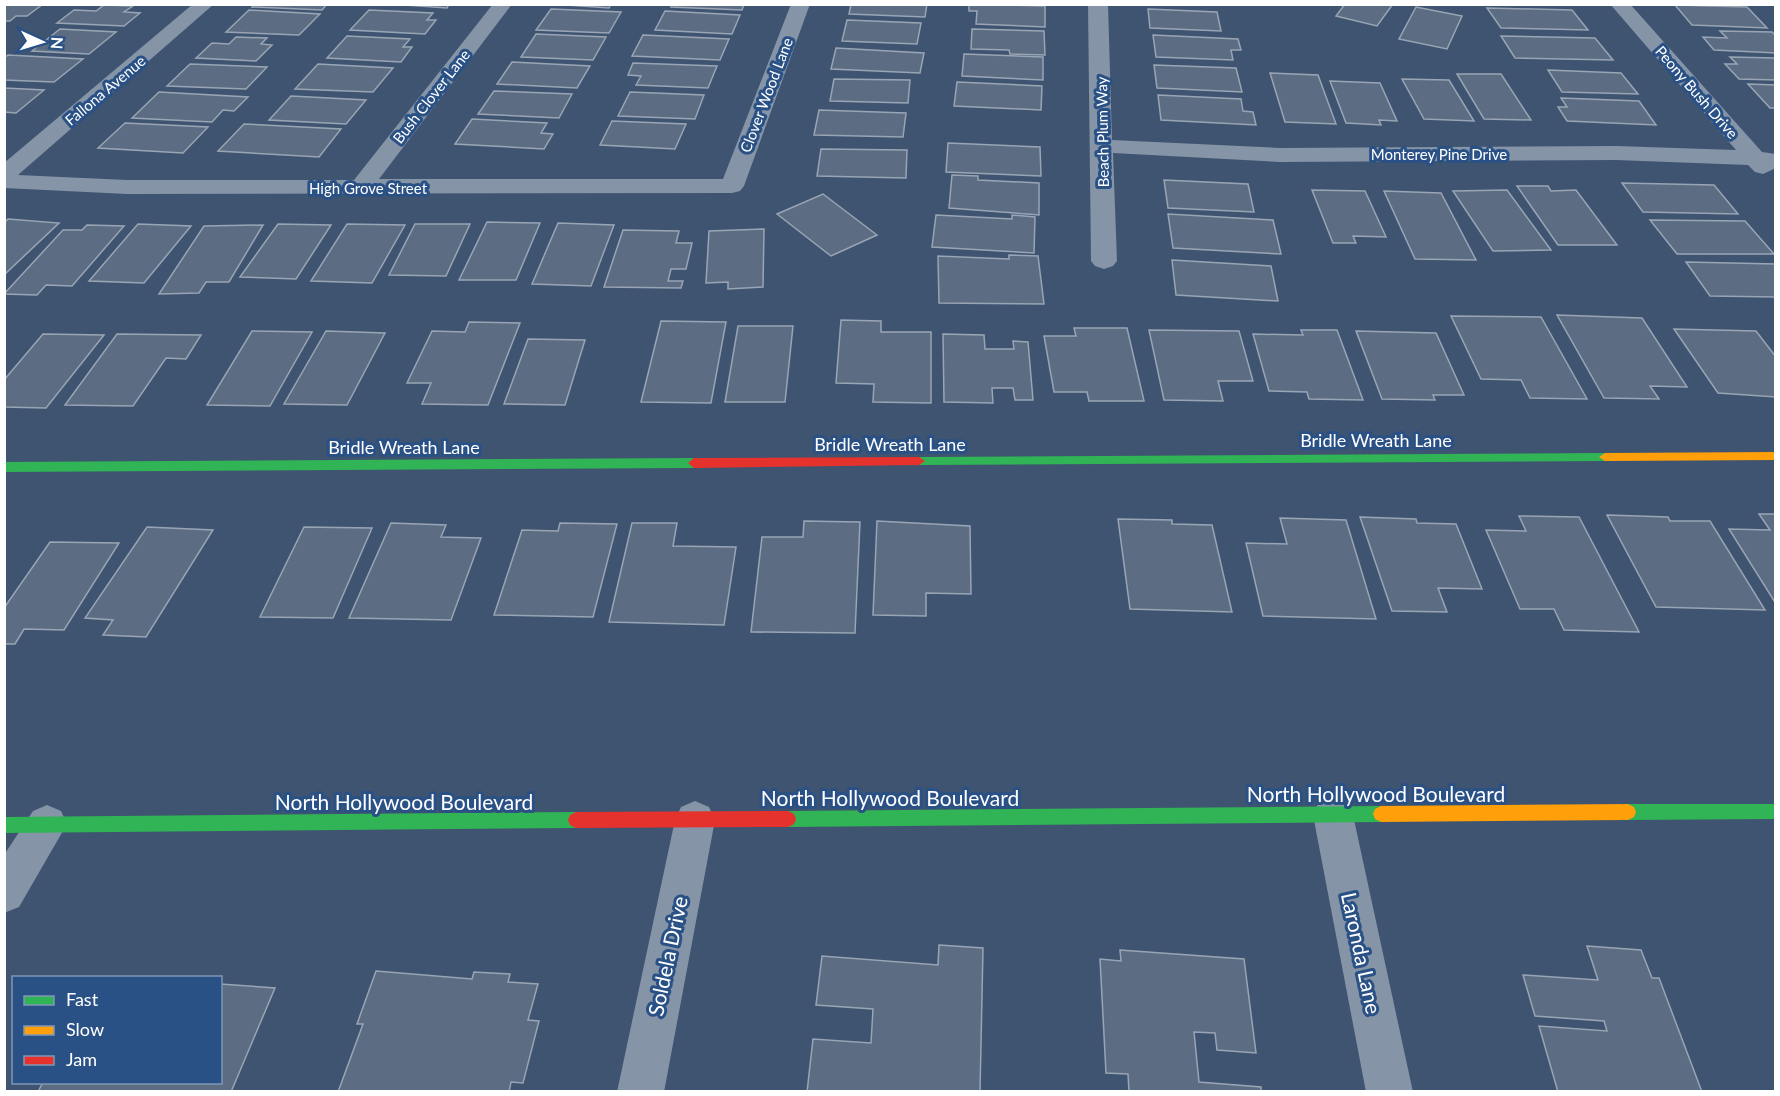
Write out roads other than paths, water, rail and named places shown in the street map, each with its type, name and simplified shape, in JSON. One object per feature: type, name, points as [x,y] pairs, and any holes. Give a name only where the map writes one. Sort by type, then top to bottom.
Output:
[{"type":"street","name":"Fallona Avenue","points":[[4,175],[205,4]]},
{"type":"street","name":"Bush Clover Lane","points":[[360,188],[503,4]]},
{"type":"street","name":"Clover Wood Lane","points":[[732,186],[801,4]]},
{"type":"street","name":"Beach Plum Way","points":[[1098,4],[1104,261]]},
{"type":"street","name":"Peony Bush Drive","points":[[1619,4],[1765,159],[1776,179]]},
{"type":"street","name":"Monterey Pine Drive","points":[[1103,146],[1280,155],[1616,153],[1765,159]]},
{"type":"street","name":"High Grove Street","points":[[4,181],[127,187],[732,186]]},
{"type":"street","name":"Bridle Wreath Lane","points":[[4,467],[1776,456]]},
{"type":"street","name":"North Hollywood Boulevard","points":[[4,825],[1776,811]]},
{"type":"street","name":"Laronda Lane","points":[[1333,814],[1390,1092]]},
{"type":"street","name":"Soldela Drive","points":[[640,1092],[695,820]]},
{"type":"street","points":[[4,893],[47,825]]}]
